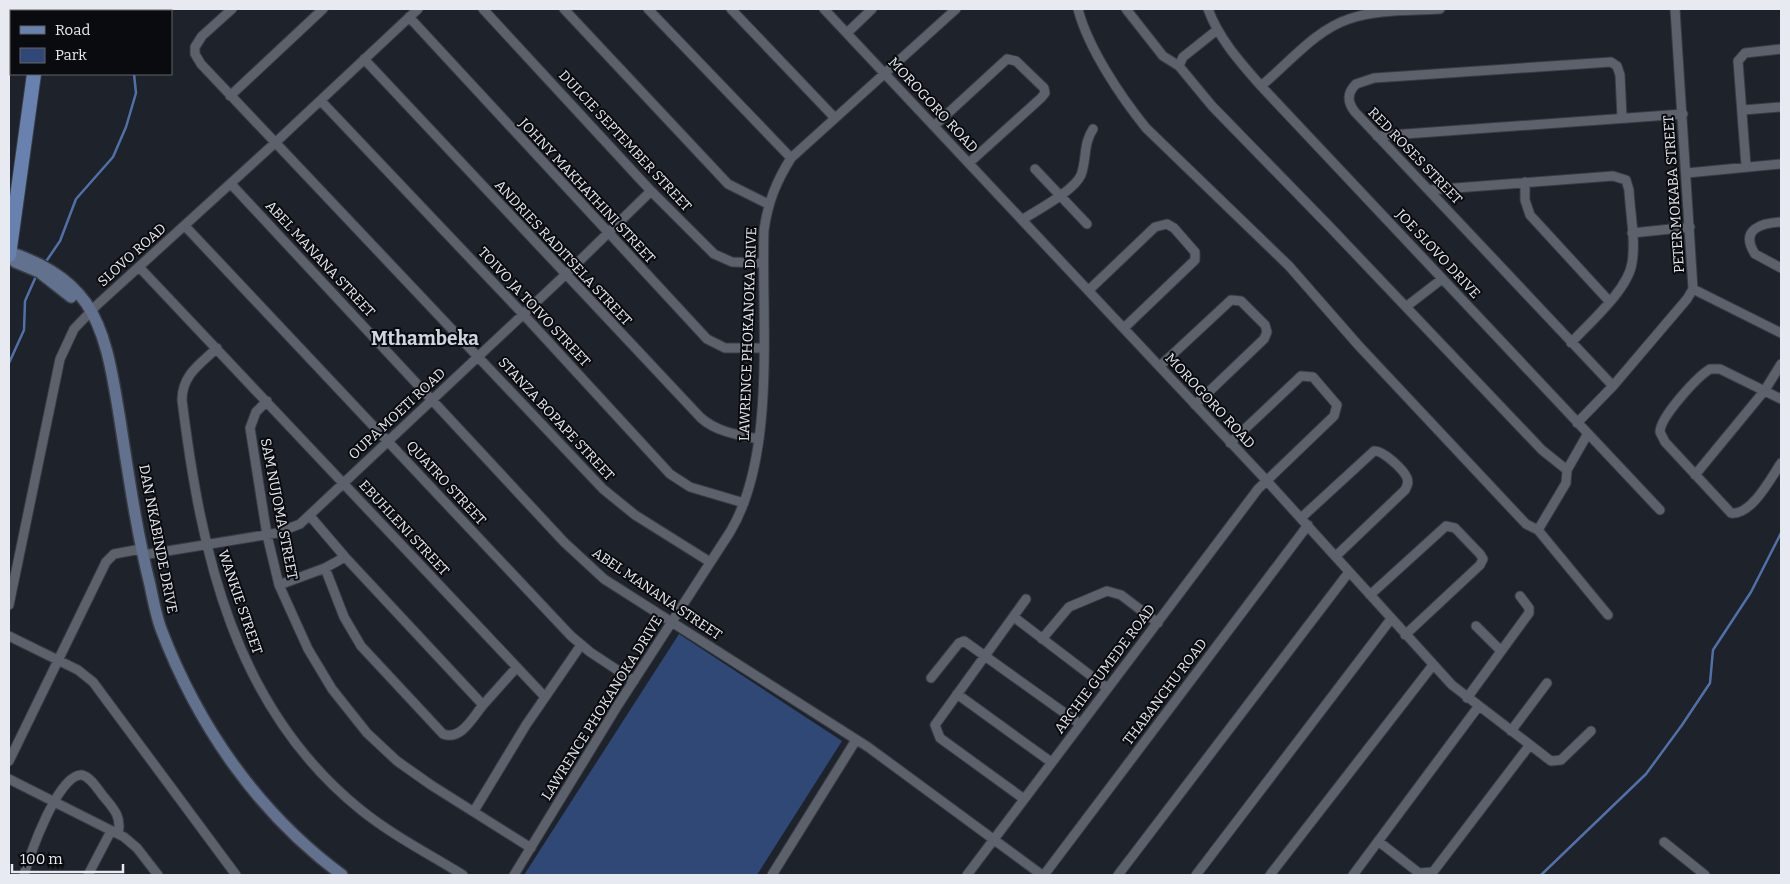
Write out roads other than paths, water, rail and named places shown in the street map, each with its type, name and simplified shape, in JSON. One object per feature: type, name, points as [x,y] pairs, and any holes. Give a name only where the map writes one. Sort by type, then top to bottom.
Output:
[{"type":"main road","points":[[9,253],[34,75]]},
{"type":"street","name":"STANZA BOPAPE STREET","points":[[232,9],[202,36],[195,47],[195,54],[201,64],[613,499],[710,562]]},
{"type":"street","points":[[230,96],[323,9]]},
{"type":"street","name":"SLOVO ROAD","points":[[9,605],[62,351],[74,330],[418,9]]},
{"type":"street","name":"DULCIE SEPTEMBER STREET","points":[[482,9],[651,191],[714,254],[732,262],[763,263]]},
{"type":"street","points":[[564,9],[728,184],[768,204]]},
{"type":"street","points":[[648,9],[791,158]]},
{"type":"street","points":[[730,9],[834,117]]},
{"type":"street","name":"MOROGORO ROAD","points":[[824,9],[1305,522],[1390,619],[1467,698],[1548,760],[1556,762],[1564,758],[1591,731]]},
{"type":"street","points":[[847,32],[872,9]]},
{"type":"street","name":"LAWRENCE PHOKANOKA DRIVE","points":[[514,875],[736,522],[744,503],[759,439],[763,348],[764,230],[768,204],[775,184],[791,158],[834,117],[956,9]]},
{"type":"street","points":[[1078,9],[1082,24],[1092,46],[1146,128],[1289,266],[1442,435],[1526,524],[1538,530],[1608,615]]},
{"type":"street","points":[[1126,9],[1158,51],[1168,61],[1179,66],[1218,113],[1407,306],[1542,450],[1567,470]]},
{"type":"street","name":"JOE SLOVO DRIVE","points":[[1208,9],[1216,30],[1261,86],[1587,435],[1660,510]]},
{"type":"street","points":[[1261,86],[1319,36],[1348,19],[1375,13],[1440,9]]},
{"type":"street","name":"PETER MOKABA STREET","points":[[1577,423],[1613,386],[1683,304],[1693,289],[1675,9]]},
{"type":"street","name":"JOHNY MAKHATHINI STREET","points":[[409,17],[707,340],[725,348],[763,348]]},
{"type":"street","points":[[1179,66],[1183,57],[1216,30]]},
{"type":"street","points":[[1746,166],[1738,66],[1740,58],[1750,52],[1781,49]]},
{"type":"street","name":"ANDRIES RADITSELA STREET","points":[[364,59],[701,418],[708,424],[729,433],[759,439]]},
{"type":"street","points":[[934,126],[1007,59],[1016,61],[1044,88],[1045,93],[1041,98],[969,163]]},
{"type":"street","name":"RED ROSES STREET","points":[[1613,386],[1350,106],[1350,91],[1361,81],[1506,68],[1614,63],[1620,75],[1622,118]]},
{"type":"street","name":"TOIVO JA TOIVO STREET","points":[[321,101],[523,314],[670,474],[690,487],[744,503]]},
{"type":"street","points":[[1743,110],[1781,107]]},
{"type":"street","points":[[1377,136],[1683,114]]},
{"type":"street","points":[[1022,220],[1076,182],[1080,176],[1085,144],[1093,129]]},
{"type":"street","points":[[1687,174],[1746,166],[1781,164]]},
{"type":"street","points":[[1036,169],[1088,224]]},
{"type":"street","points":[[1428,190],[1613,176],[1623,178],[1629,190],[1633,256],[1630,273],[1610,301],[1571,343]]},
{"type":"street","points":[[1524,182],[1526,206],[1530,215],[1610,301]]},
{"type":"street","name":"ABEL MANANA STREET","points":[[231,184],[580,559],[604,579],[856,740],[1043,875]]},
{"type":"street","name":"OUPA MOETI ROAD","points":[[9,761],[106,562],[114,554],[206,545],[267,535],[296,527],[434,400],[566,275],[651,191]]},
{"type":"street","points":[[1781,222],[1758,226],[1753,231],[1751,238],[1755,254],[1781,268]]},
{"type":"street","points":[[1088,290],[1155,228],[1164,224],[1174,228],[1195,252],[1195,260],[1124,328]]},
{"type":"street","name":"QUATRO STREET","points":[[185,226],[581,645],[634,682]]},
{"type":"street","points":[[1632,233],[1690,227]]},
{"type":"street","name":"DAN NKABINDE DRIVE","points":[[9,253],[56,279],[89,314],[91,324],[97,328],[112,371],[142,552],[160,628],[186,685],[217,741],[242,778],[268,808],[307,847],[342,875]]},
{"type":"street","name":"DAN NKABINDE DRIVE","points":[[9,260],[27,262]]},
{"type":"street","name":"EBUHLENI STREET","points":[[140,268],[546,696]]},
{"type":"street","points":[[1407,306],[1442,279]]},
{"type":"street","points":[[1693,289],[1781,333]]},
{"type":"street","points":[[1160,366],[1231,300],[1242,301],[1265,325],[1267,332],[1264,339],[1195,405]]},
{"type":"street","name":"WANKIE STREET","points":[[217,348],[188,376],[182,392],[206,545],[225,609],[242,655],[263,695],[296,742],[330,782],[360,809],[395,834],[463,875]]},
{"type":"street","points":[[1696,475],[1765,390],[1781,364]]},
{"type":"street","points":[[1781,399],[1720,369],[1710,369],[1699,378],[1664,418],[1660,427],[1662,439],[1726,509],[1737,514],[1753,503],[1781,463]]},
{"type":"street","name":"ARCHIE GUMEDE ROAD","points":[[967,875],[1266,480],[1336,414],[1338,407],[1335,400],[1316,379],[1309,375],[1299,378],[1230,443]]},
{"type":"street","name":"SAM NUJOMA STREET","points":[[267,401],[256,412],[250,428],[267,535],[279,585],[320,670],[352,716],[397,761],[431,785],[531,848]]},
{"type":"street","points":[[1538,530],[1566,483],[1567,470],[1587,435]]},
{"type":"street","name":"THABANCHU ROAD","points":[[1043,875],[1305,522],[1374,452],[1384,453],[1407,477],[1408,486],[1336,556]]},
{"type":"street","points":[[310,516],[345,557],[483,705]]},
{"type":"street","points":[[1370,595],[1446,526],[1455,528],[1480,554],[1483,559],[1480,564],[1405,635]]},
{"type":"street","points":[[279,585],[326,568],[345,557]]},
{"type":"street","points":[[326,568],[344,617],[361,646],[443,734],[452,736],[461,732],[517,667]]},
{"type":"street","points":[[1118,875],[1349,572]]},
{"type":"street","points":[[1042,639],[1069,607],[1107,591],[1117,593],[1158,623]]},
{"type":"street","points":[[1467,698],[1529,613],[1529,608],[1520,596]]},
{"type":"street","points":[[1024,799],[940,738],[935,725],[1026,599]]},
{"type":"street","points":[[1014,617],[1107,688]]},
{"type":"street","points":[[1196,875],[1390,619]]},
{"type":"street","points":[[1476,626],[1501,651]]},
{"type":"street","points":[[9,636],[83,673],[99,688],[236,875]]},
{"type":"street","points":[[931,678],[961,641],[986,656],[1080,724]]},
{"type":"street","points":[[474,811],[546,696],[581,645]]},
{"type":"street","points":[[1270,875],[1433,665]]},
{"type":"street","points":[[1511,731],[1547,683]]},
{"type":"street","points":[[956,694],[1052,762]]},
{"type":"street","points":[[1352,875],[1478,708]]},
{"type":"street","points":[[772,875],[856,740]]},
{"type":"street","points":[[1378,842],[1418,873],[1433,872],[1529,746]]},
{"type":"street","points":[[24,875],[33,846],[54,804],[67,781],[76,776],[86,777],[116,811],[119,820],[115,832],[88,875]]},
{"type":"street","points":[[9,779],[54,804],[115,832],[138,848],[158,875]]},
{"type":"street","points":[[1664,842],[1705,875]]},
{"type":"waterway","points":[[45,263],[60,241],[76,199],[113,157],[126,127],[136,93],[134,75]]},
{"type":"waterway","points":[[9,363],[24,330],[25,301],[37,274]]},
{"type":"waterway","points":[[1541,875],[1646,774],[1682,725],[1710,683],[1713,650],[1751,592],[1781,533]]},
{"type":"district","name":"Mthambeka","points":[[425,338]]}]
